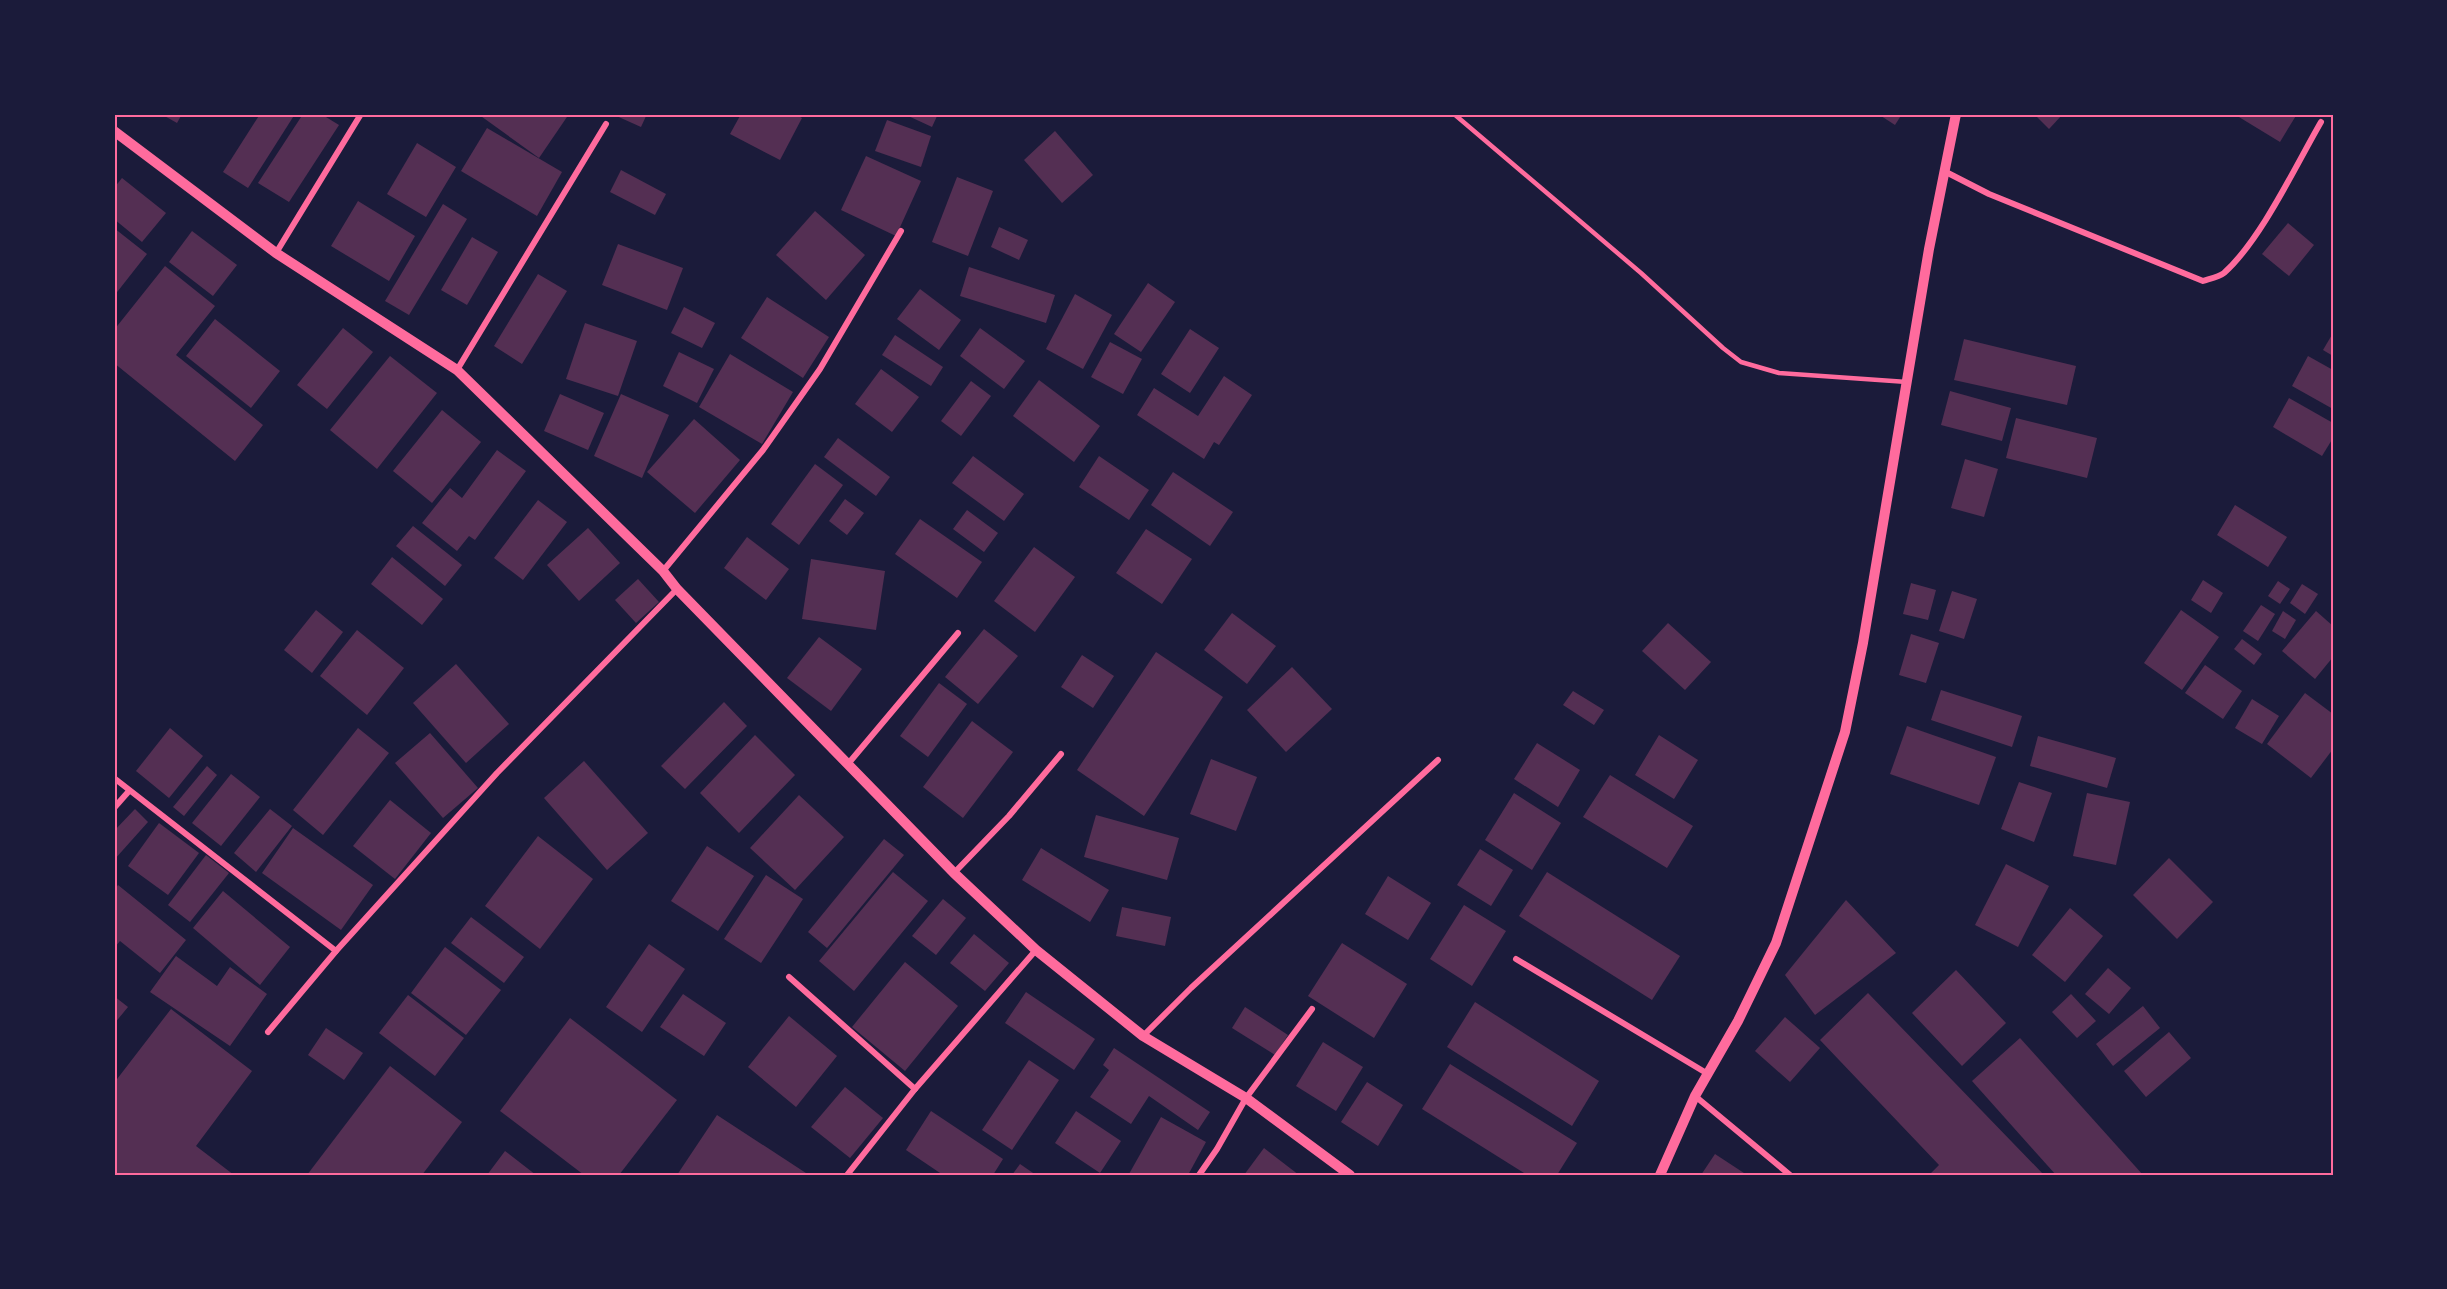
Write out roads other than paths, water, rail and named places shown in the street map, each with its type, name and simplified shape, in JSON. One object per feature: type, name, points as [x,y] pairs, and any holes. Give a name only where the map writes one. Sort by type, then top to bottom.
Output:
[{"type":"street","points":[[276,253],[361,114]]},
{"type":"street","points":[[1660,1175],[1695,1096],[1738,1021],[1776,943],[1845,732],[1863,644],[1944,171],[1956,114]]},
{"type":"street","points":[[1944,171],[1989,194],[2203,281],[2223,275],[2245,248],[2264,220],[2321,122]]},
{"type":"street","points":[[458,370],[606,124]]},
{"type":"street","points":[[114,130],[276,253],[458,370],[663,571],[677,589],[954,873],[1036,950],[1143,1036],[1246,1098],[1350,1175]]},
{"type":"street","points":[[663,571],[763,450],[820,369],[901,231]]},
{"type":"street","points":[[268,1032],[336,951],[497,772],[677,589]]},
{"type":"street","points":[[848,764],[958,633]]},
{"type":"street","points":[[954,873],[1009,816],[1061,754]]},
{"type":"street","points":[[1143,1036],[1191,988],[1438,760]]},
{"type":"street","points":[[114,778],[336,951]]},
{"type":"street","points":[[114,808],[129,791]]},
{"type":"street","points":[[848,1175],[915,1089],[1036,950]]},
{"type":"street","points":[[1516,959],[1708,1075]]},
{"type":"street","points":[[789,977],[915,1089]]},
{"type":"street","points":[[1199,1175],[1217,1149],[1246,1098],[1312,1009]]},
{"type":"street","points":[[1695,1096],[1790,1175]]},
{"type":"lane","points":[[1454,114],[1641,273],[1741,362],[1779,373],[1907,382]]}]
